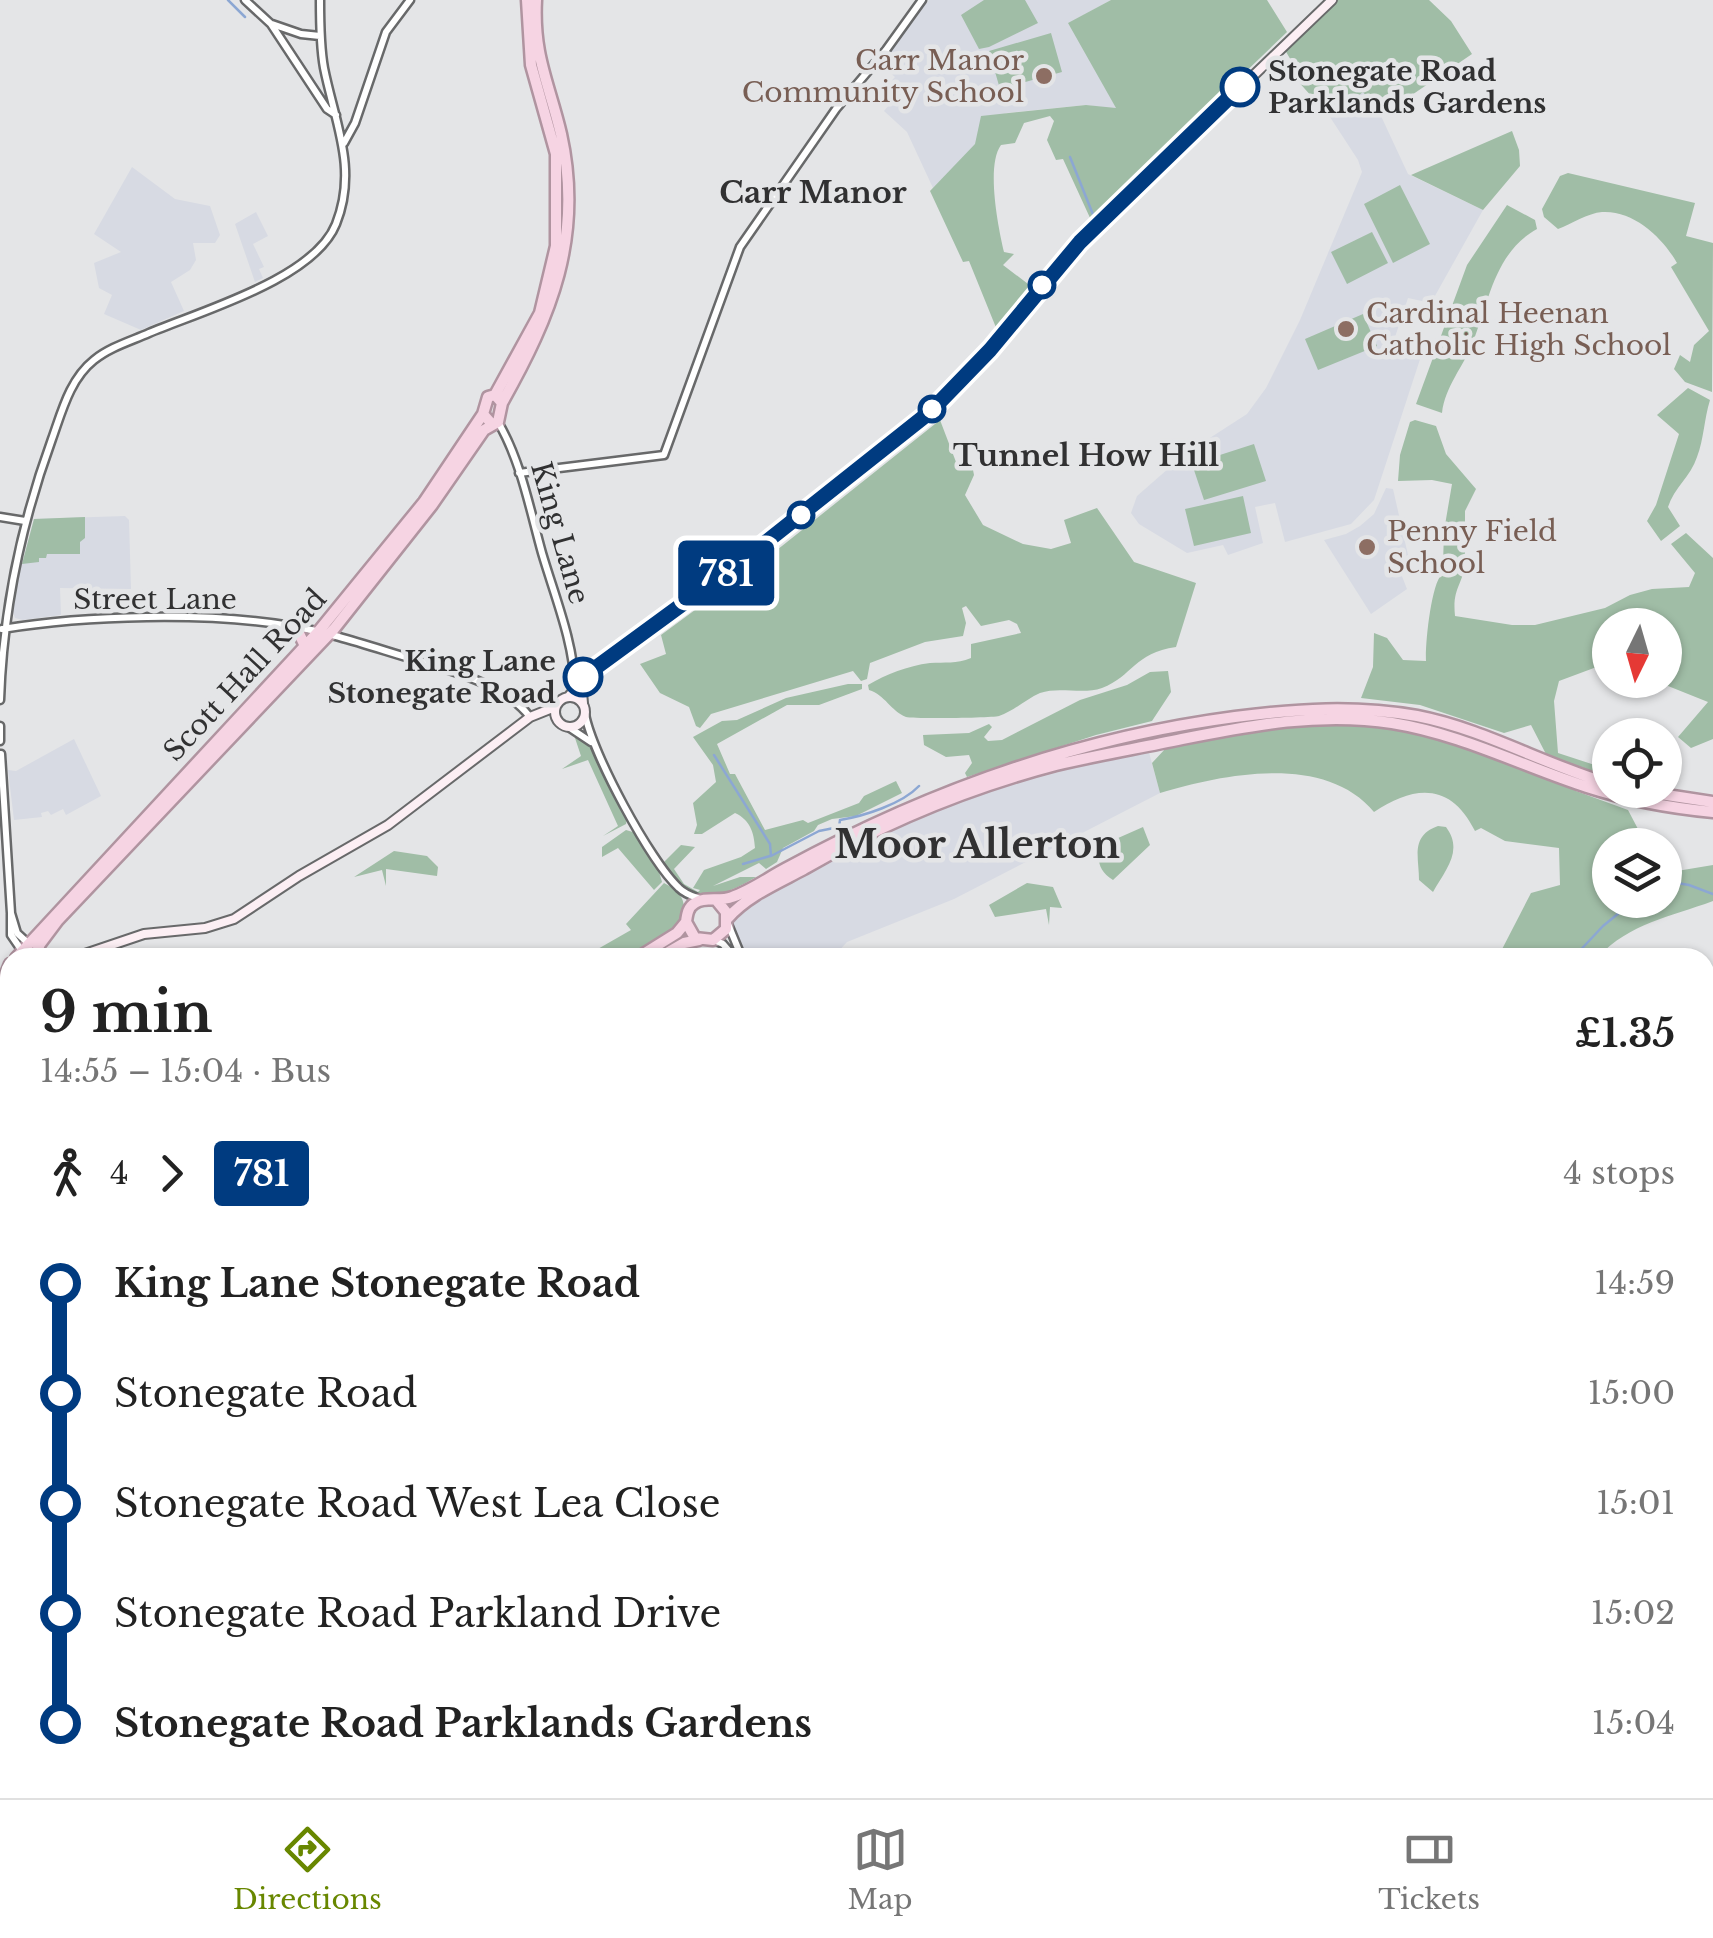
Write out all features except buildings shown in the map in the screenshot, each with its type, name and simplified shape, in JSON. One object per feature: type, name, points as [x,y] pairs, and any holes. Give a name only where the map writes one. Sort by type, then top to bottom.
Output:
[{"type":"highway","points":[[491,420],[540,313],[556,246],[556,154],[532,65],[527,0]]},
{"type":"highway","points":[[498,399],[544,324],[556,291],[564,247],[565,158],[539,61],[536,0]]},
{"type":"highway","points":[[491,420],[486,400],[498,399]]},
{"type":"highway","name":"Scott Hall Road","points":[[32,948],[305,646],[339,623],[491,420]]},
{"type":"highway","name":"Scott Hall Road","points":[[32,948],[323,634],[491,420]]},
{"type":"highway","points":[[323,634],[365,590]]},
{"type":"highway","points":[[339,623],[344,639]]},
{"type":"highway","points":[[296,627],[305,646]]},
{"type":"highway","points":[[653,948],[677,933],[695,902],[742,893],[846,836],[944,791],[1022,763],[1195,723],[1305,710],[1385,712],[1453,726],[1592,777]]},
{"type":"highway","points":[[677,948],[713,940],[746,902],[824,857],[945,801],[1052,766],[1226,729],[1304,718],[1372,720],[1450,736],[1588,788],[1663,806],[1713,812]]},
{"type":"highway","points":[[1682,797],[1713,802]]},
{"type":"highway","points":[[712,900],[724,907],[728,920]]},
{"type":"highway","points":[[687,917],[692,934],[700,940]]},
{"type":"main road","points":[[103,948],[144,934],[206,928],[234,919],[392,822],[530,718],[555,708],[604,663],[738,564],[930,412],[981,360],[1080,242],[1332,0]]},
{"type":"main road","points":[[530,718],[570,728],[578,725],[585,714],[582,692],[587,677]]},
{"type":"main road","points":[[568,696],[583,703]]},
{"type":"main road","points":[[555,708],[558,722]]},
{"type":"street","points":[[246,0],[271,24],[327,108],[336,115]]},
{"type":"street","points":[[0,700],[2,629],[25,521],[76,380],[105,352],[288,272],[311,257],[330,237],[348,184],[344,144],[320,36],[320,0]]},
{"type":"street","points":[[344,144],[386,32],[410,0]]},
{"type":"street","points":[[519,473],[664,455],[740,247],[836,109],[922,0]]},
{"type":"street","points":[[271,24],[320,36]]},
{"type":"street","points":[[314,87],[329,88]]},
{"type":"street","name":"King Lane","points":[[491,420],[508,437],[573,660],[575,688]]},
{"type":"street","points":[[0,517],[25,521]]},
{"type":"street","name":"Street Lane","points":[[2,629],[136,619],[239,621],[296,627],[444,668],[514,700],[530,718]]},
{"type":"street","name":"King Lane","points":[[573,660],[587,677]]},
{"type":"street","points":[[585,714],[592,743],[634,823],[682,891],[687,917]]},
{"type":"street","points":[[0,726],[0,741]]},
{"type":"street","points":[[570,728],[592,743]]},
{"type":"street","points":[[1,754],[11,935],[23,948]]},
{"type":"street","points":[[682,891],[712,900]]},
{"type":"street","points":[[728,920],[735,948]]},
{"type":"street","points":[[713,940],[728,948]]},
{"type":"shaded area","points":[[929,0],[1111,0],[1069,23],[1117,109],[1086,105],[1006,113],[933,188],[907,132],[884,111],[894,99],[884,89],[895,77],[880,64]]},
{"type":"shaded area","name":"Cardinal Heenan Catholic High School","points":[[1363,91],[1381,116],[1408,174],[1483,210],[1431,303],[1408,298],[1395,337],[1424,347],[1374,500],[1351,524],[1285,542],[1275,503],[1255,507],[1263,543],[1228,555],[1223,545],[1187,553],[1139,524],[1131,513],[1137,496],[1185,454],[1247,414],[1266,388],[1300,320],[1362,172],[1330,117]]},
{"type":"shaded area","points":[[132,167],[175,199],[210,206],[220,235],[215,243],[193,243],[196,260],[190,270],[171,282],[184,311],[141,330],[104,314],[112,295],[99,288],[94,263],[121,252],[94,234]]},
{"type":"shaded area","points":[[256,212],[268,236],[253,244],[264,267],[259,269],[263,278],[255,282],[235,224]]},
{"type":"shaded area","name":"Penny Field School","points":[[1386,488],[1393,489],[1408,555],[1396,561],[1407,589],[1371,614],[1324,540],[1360,526],[1374,514]]},
{"type":"shaded area","points":[[125,516],[129,520],[131,589],[60,588],[61,615],[15,618],[18,579],[34,519]]},
{"type":"shaded area","points":[[74,739],[101,796],[66,815],[63,809],[51,815],[48,811],[41,813],[42,817],[14,820],[8,770],[16,771]]},
{"type":"shaded area","points":[[1147,745],[1160,793],[954,899],[847,942],[841,948],[739,948],[728,918],[824,857],[984,787]]},
{"type":"green space","points":[[984,0],[1025,0],[1038,23],[979,49],[961,15]]},
{"type":"green space","points":[[1111,0],[1267,0],[1287,32],[1091,220],[1063,159],[1056,160],[1047,140],[1054,121],[1050,116],[1024,123],[1015,143],[1001,145],[994,167],[996,212],[1004,252],[1014,254],[1003,265],[1032,287],[997,330],[969,261],[963,262],[930,191],[975,144],[981,116],[1086,105],[1116,108],[1068,23]]},
{"type":"green space","points":[[1336,0],[1429,0],[1451,21],[1472,54],[1381,116],[1363,92],[1330,117],[1296,79],[1285,50]]},
{"type":"green space","points":[[1051,33],[1062,72],[1000,89],[989,51]]},
{"type":"green space","points":[[1512,131],[1520,166],[1483,210],[1411,175]]},
{"type":"green space","points":[[1568,173],[1695,203],[1686,236],[1713,243],[1712,392],[1685,382],[1674,369],[1680,355],[1690,362],[1694,345],[1709,331],[1671,267],[1677,263],[1656,235],[1636,221],[1614,213],[1591,214],[1558,229],[1544,217],[1542,209],[1560,176]]},
{"type":"green space","points":[[1400,185],[1430,244],[1393,263],[1364,204]]},
{"type":"green space","points":[[1507,205],[1535,220],[1537,229],[1523,239],[1503,264],[1442,413],[1416,404],[1467,265]]},
{"type":"green space","points":[[1372,232],[1388,263],[1347,284],[1331,252]]},
{"type":"green space","points":[[1363,314],[1377,346],[1318,370],[1305,339]]},
{"type":"green space","points":[[1688,388],[1710,400],[1697,457],[1668,507],[1680,526],[1661,541],[1647,521],[1679,434],[1657,415]]},
{"type":"green space","points":[[940,420],[956,462],[973,470],[965,495],[983,525],[1023,544],[1051,549],[1071,543],[1064,520],[1097,508],[1134,562],[1196,583],[1176,647],[1151,654],[1102,688],[1040,693],[999,716],[906,717],[869,690],[868,685],[898,671],[922,664],[966,660],[971,658],[971,644],[1021,633],[1017,624],[1009,620],[981,626],[966,606],[962,608],[966,623],[963,636],[925,642],[870,663],[867,679],[861,681],[853,671],[711,714],[700,728],[696,726],[689,707],[660,693],[640,664],[666,654],[661,635],[782,546]]},
{"type":"green space","points":[[1410,422],[1436,426],[1446,454],[1476,489],[1465,511],[1465,555],[1443,564],[1452,484],[1398,481],[1400,455]]},
{"type":"green space","points":[[1254,444],[1266,481],[1204,500],[1192,464]]},
{"type":"green space","points":[[1243,496],[1251,533],[1194,546],[1185,509]]},
{"type":"green space","points":[[85,517],[80,554],[47,554],[39,562],[22,564],[34,519]]},
{"type":"green space","points":[[1686,533],[1713,558],[1713,739],[1691,748],[1682,740],[1682,732],[1708,702],[1682,692],[1682,608],[1605,608],[1652,589],[1689,587],[1695,573],[1671,544]]},
{"type":"green space","points":[[1465,562],[1455,599],[1455,616],[1535,625],[1592,611],[1592,669],[1559,681],[1554,701],[1558,753],[1592,764],[1592,773],[1548,758],[1531,725],[1504,733],[1420,705],[1361,698],[1373,667],[1374,633],[1387,638],[1403,660],[1426,661],[1438,580]]},
{"type":"green space","points":[[1168,671],[1171,692],[1152,721],[967,777],[965,773],[972,763],[969,755],[946,757],[924,745],[923,735],[969,733],[989,724],[992,727],[984,737],[988,741],[1002,740],[1080,700],[1127,685],[1150,672]]},
{"type":"green space","points":[[862,684],[862,689],[819,705],[787,705],[717,744],[730,774],[735,774],[765,830],[803,820],[808,823],[859,803],[864,796],[896,781],[902,793],[856,816],[818,825],[783,848],[777,862],[766,869],[759,863],[713,886],[740,877],[756,877],[730,890],[699,897],[681,890],[661,865],[681,845],[695,847],[674,869],[684,884],[698,892],[693,888],[704,870],[755,848],[750,827],[735,813],[702,834],[694,834],[697,825],[693,803],[716,782],[713,765],[693,737],[722,721],[737,720],[786,698]]},
{"type":"green space","points":[[1304,719],[1418,727],[1557,776],[1576,791],[1592,797],[1592,808],[1628,810],[1637,828],[1592,828],[1592,918],[1664,918],[1623,936],[1607,948],[1503,948],[1531,893],[1560,885],[1559,848],[1505,841],[1481,828],[1475,831],[1455,804],[1443,796],[1417,793],[1374,812],[1353,793],[1329,781],[1302,775],[1243,775],[1160,793],[1152,763],[1166,748]]},
{"type":"green space","points":[[573,732],[598,759],[627,818],[626,824],[603,836],[618,826],[588,760],[562,769],[581,756]]},
{"type":"green space","points":[[1438,826],[1446,827],[1453,852],[1433,892],[1419,880],[1418,848],[1423,835]]},
{"type":"green space","points":[[1143,827],[1150,845],[1113,880],[1100,866],[1100,846]]},
{"type":"green space","points":[[626,830],[636,833],[658,868],[662,882],[654,890],[618,848],[602,857],[602,847]]},
{"type":"green space","points":[[394,851],[427,856],[438,867],[437,876],[386,869],[386,886],[382,870],[354,877]]},
{"type":"green space","points":[[1713,865],[1713,901],[1682,912],[1682,870]]},
{"type":"green space","points":[[664,883],[678,892],[683,914],[656,944],[650,948],[600,948],[631,930],[626,924]]},
{"type":"green space","points":[[1027,883],[1053,887],[1062,908],[1050,907],[1049,925],[1046,909],[995,917],[989,905]]},
{"type":"waterway","points":[[228,0],[245,17]]},
{"type":"waterway","points":[[1070,157],[1094,217]]},
{"type":"waterway","points":[[714,755],[770,844],[771,856],[819,831],[839,827],[840,820],[893,804],[919,786]]},
{"type":"waterway","points":[[743,864],[770,856]]},
{"type":"waterway","points":[[1682,884],[1713,894]]},
{"type":"waterway","points":[[1582,948],[1613,918]]},
{"type":"bus line","name":"781","points":[[583,677],[751,554],[930,412],[990,350],[1054,269],[1240,87]]},
{"type":"place","name":"Carr Manor Community School","points":[[1044,76]]},
{"type":"place","name":"Stonegate Road Parklands Gardens","points":[[1240,87]]},
{"type":"place","name":"Cardinal Heenan Catholic High School","points":[[1346,329]]},
{"type":"place","name":"Penny Field School","points":[[1367,547]]},
{"type":"place","name":"King Lane Stonegate Road","points":[[583,677]]},
{"type":"district","name":"Carr Manor","points":[[813,192]]},
{"type":"district","name":"Tunnel How Hill","points":[[1086,455]]},
{"type":"district","name":"Moor Allerton","points":[[977,844]]}]
